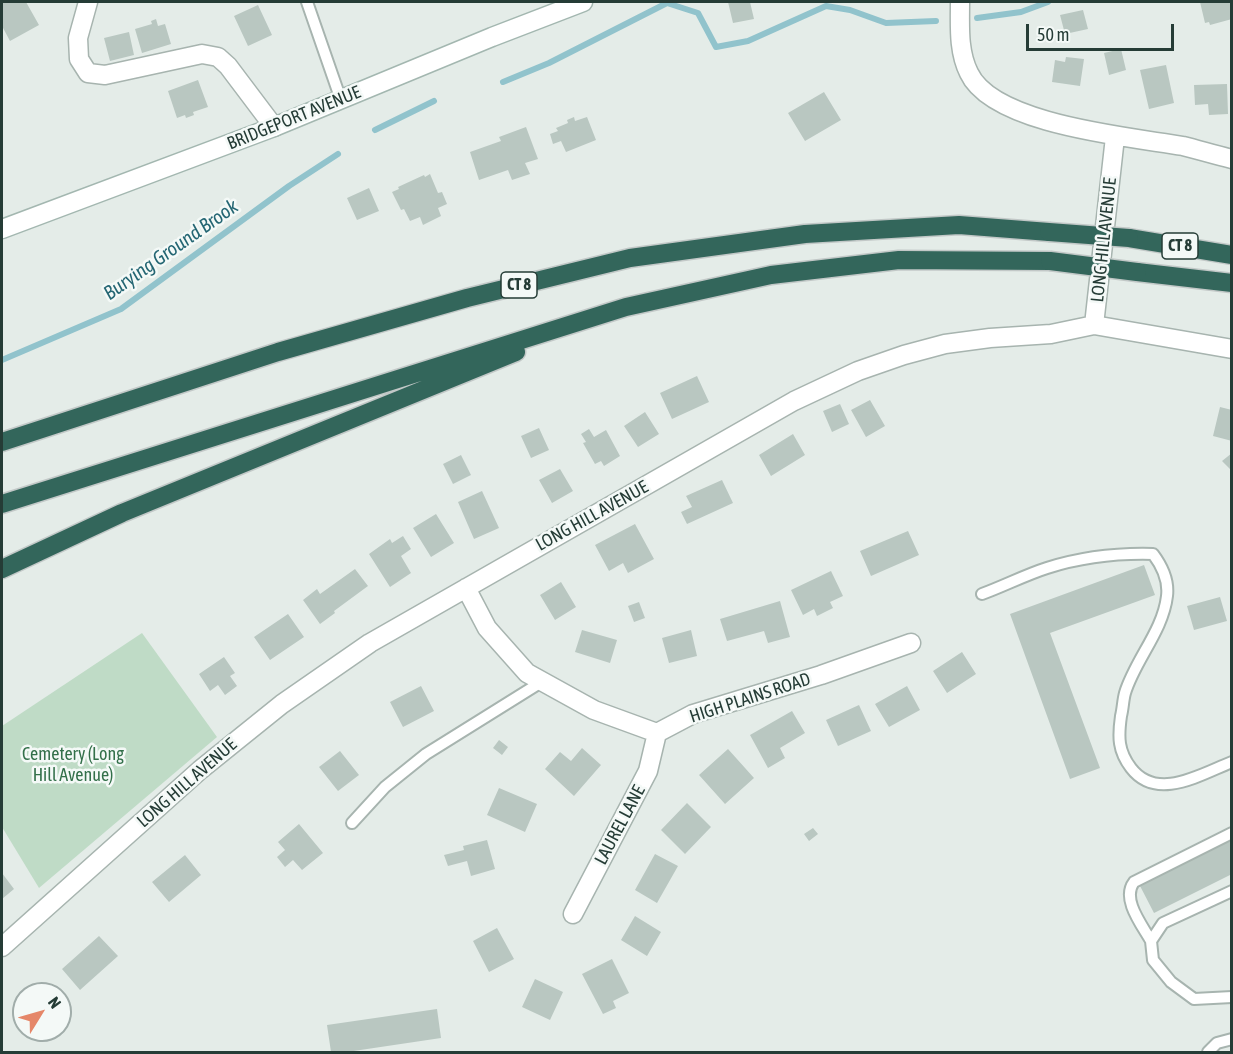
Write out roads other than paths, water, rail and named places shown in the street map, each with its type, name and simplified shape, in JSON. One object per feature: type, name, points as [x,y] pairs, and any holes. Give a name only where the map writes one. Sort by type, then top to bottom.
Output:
[{"type":"highway","name":"CT 8","points":[[2,442],[278,352],[467,298],[630,258],[805,234],[959,225],[1129,237],[1232,255]]},
{"type":"highway","name":"CT 8","points":[[2,504],[627,307],[771,275],[899,260],[1050,261],[1232,283]]},
{"type":"highway","points":[[2,569],[122,513],[627,307]]},
{"type":"street","points":[[88,2],[78,38],[79,59],[88,73],[105,75],[202,54],[218,57],[228,66],[274,127]]},
{"type":"street","name":"BRIDGEPORT AVENUE","points":[[2,229],[274,127],[583,2]]},
{"type":"street","points":[[960,2],[961,47],[969,74],[984,93],[1014,109],[1115,137],[1184,147],[1232,159]]},
{"type":"street","name":"LONG HILL AVENUE","points":[[2,947],[200,770],[282,704],[370,643],[794,401],[858,371],[903,355],[945,344],[1052,334],[1094,325],[1115,137]]},
{"type":"street","points":[[1094,325],[1232,349]]},
{"type":"street","points":[[466,588],[487,628],[527,672],[594,710],[657,733]]},
{"type":"street","name":"HIGH PLAINS ROAD","points":[[657,733],[693,714],[821,675],[911,642]]},
{"type":"street","name":"LAUREL LANE","points":[[573,914],[648,771],[657,733]]},
{"type":"lane","points":[[307,2],[341,100]]},
{"type":"lane","points":[[982,594],[1048,568],[1094,557],[1153,554],[1164,569],[1168,594],[1164,613],[1125,692],[1119,732],[1122,756],[1135,773],[1150,783],[1173,785],[1232,762]]},
{"type":"lane","points":[[352,823],[385,787],[426,754],[543,681]]},
{"type":"lane","points":[[1232,833],[1134,882],[1129,888],[1129,898],[1151,941],[1153,960],[1172,982],[1194,999],[1232,996]]},
{"type":"lane","points":[[1151,941],[1163,923],[1232,891]]},
{"type":"lane","points":[[1208,1053],[1216,1043],[1232,1039]]},
{"type":"waterway","points":[[977,18],[1021,12],[1048,2]]},
{"type":"waterway","points":[[503,82],[549,63],[667,3],[698,13],[716,47],[748,41],[826,6],[850,10],[886,23],[936,21]]},
{"type":"waterway","points":[[375,130],[434,101]]},
{"type":"waterway","name":"Burying Ground Brook","points":[[2,360],[121,309],[289,186],[338,154]]},
{"type":"park label","name":"Cemetery (Long Hill Avenue)","points":[[73,764]]}]
